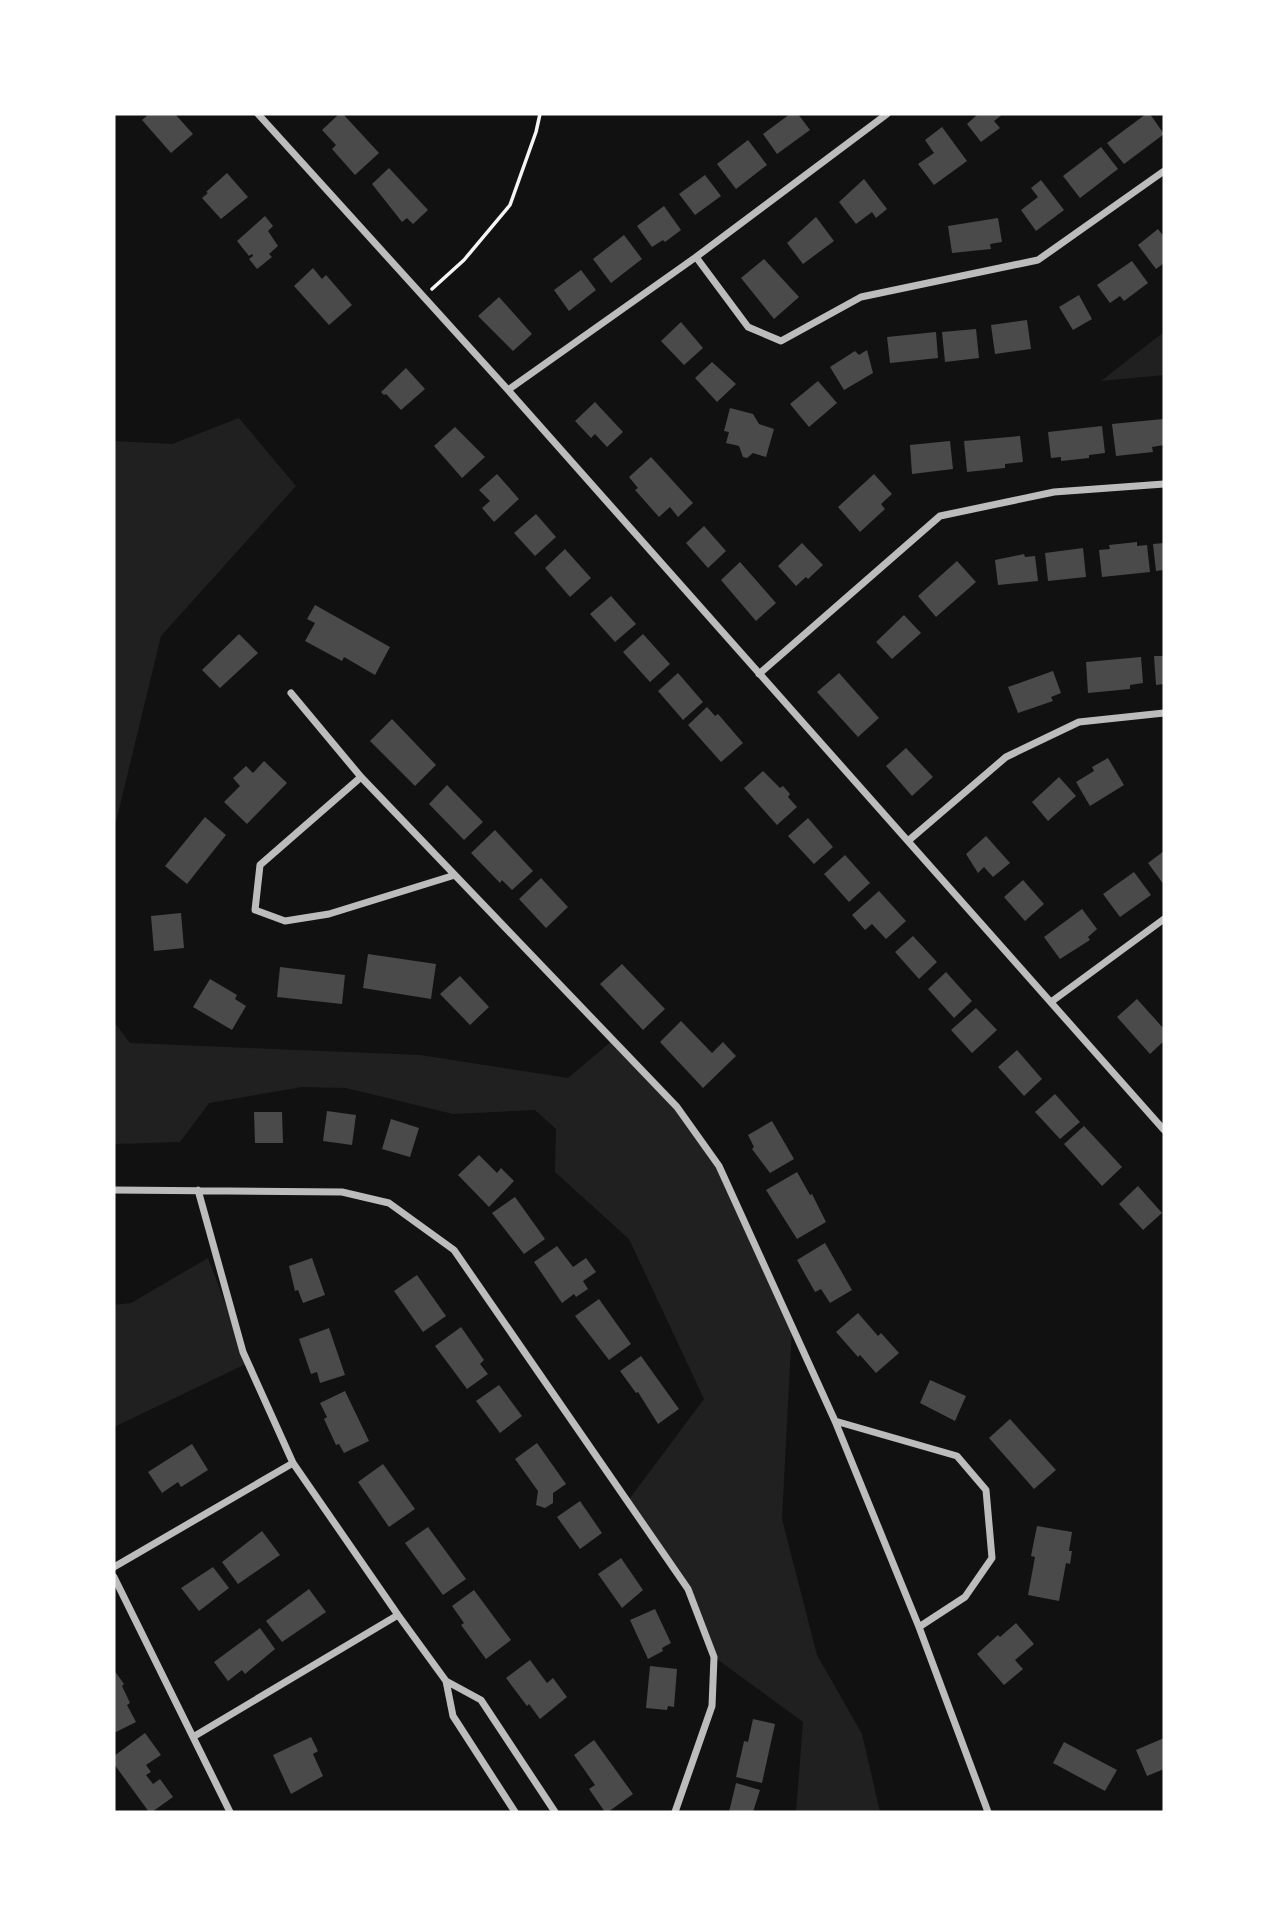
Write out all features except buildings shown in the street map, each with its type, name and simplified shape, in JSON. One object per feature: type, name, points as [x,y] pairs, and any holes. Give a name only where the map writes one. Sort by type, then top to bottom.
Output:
[{"type":"street","points":[[258,114],[508,390],[1164,1130]]},
{"type":"street","points":[[508,390],[696,257],[887,114]]},
{"type":"street","points":[[696,257],[748,327],[781,341],[861,297],[1038,260],[1164,171]]},
{"type":"street","points":[[759,674],[940,516],[1054,492],[1164,484]]},
{"type":"street","points":[[291,693],[362,777],[677,1107],[719,1166],[835,1421],[919,1626],[988,1812]]},
{"type":"street","points":[[908,841],[1006,757],[1079,722],[1164,713]]},
{"type":"street","points":[[362,777],[260,864],[255,910],[285,921],[329,914],[455,875]]},
{"type":"street","points":[[1051,1002],[1164,919]]},
{"type":"street","points":[[114,1190],[342,1192],[389,1203],[454,1250],[688,1589],[714,1657],[712,1706],[675,1812]]},
{"type":"street","points":[[198,1190],[243,1352],[293,1463],[446,1681],[453,1716],[515,1812]]},
{"type":"street","points":[[835,1421],[957,1456],[986,1490],[992,1558],[965,1597],[919,1626]]},
{"type":"street","points":[[114,1567],[293,1463]]},
{"type":"street","points":[[114,1577],[230,1812]]},
{"type":"street","points":[[193,1737],[398,1615]]},
{"type":"street","points":[[446,1681],[481,1700],[555,1812]]},
{"type":"path","points":[[424,297],[464,260],[510,205],[540,114]]},
{"type":"shaded area","points":[[1164,332],[1164,375],[1101,381]]},
{"type":"shaded area","points":[[239,418],[296,486],[161,636],[114,830],[114,441],[172,444]]},
{"type":"shaded area","points":[[114,1022],[130,1043],[420,1055],[568,1078],[613,1040],[677,1107],[719,1166],[792,1326],[782,1519],[817,1655],[862,1734],[880,1812],[796,1812],[803,1722],[714,1657],[688,1589],[627,1502],[704,1399],[629,1239],[555,1172],[556,1129],[535,1110],[453,1114],[346,1088],[302,1087],[209,1103],[180,1142],[114,1144]]},
{"type":"shaded area","points":[[208,1258],[248,1363],[114,1427],[114,1305],[131,1303]]}]
